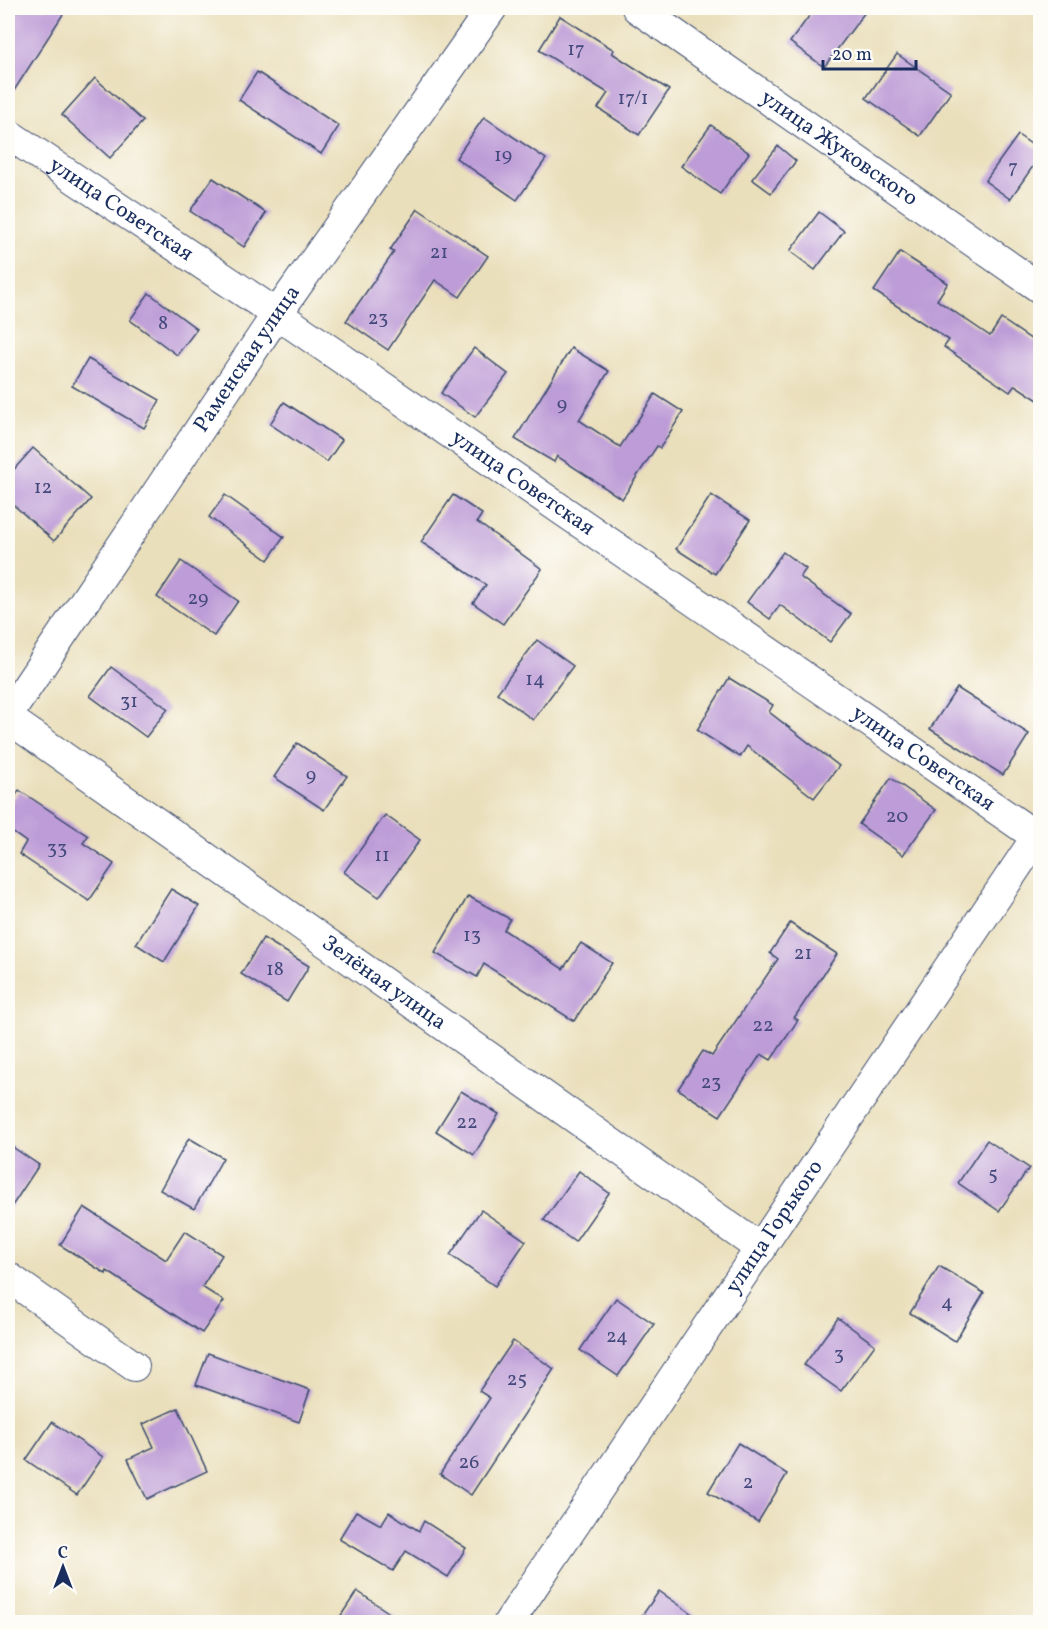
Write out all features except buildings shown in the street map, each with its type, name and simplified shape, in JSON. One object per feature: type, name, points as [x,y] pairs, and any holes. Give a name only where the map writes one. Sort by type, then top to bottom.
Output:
[{"type":"street","name":"Раменская улица","points":[[8,716],[277,314],[492,8]]},
{"type":"street","name":"улица Жуковского","points":[[638,8],[1041,288]]},
{"type":"street","name":"улица Советская","points":[[8,134],[277,314],[1039,834]]},
{"type":"street","name":"Зелёная улица","points":[[8,716],[761,1249]]},
{"type":"street","name":"улица Горького","points":[[509,1623],[1039,834]]},
{"type":"street","points":[[8,1277],[134,1366]]}]
